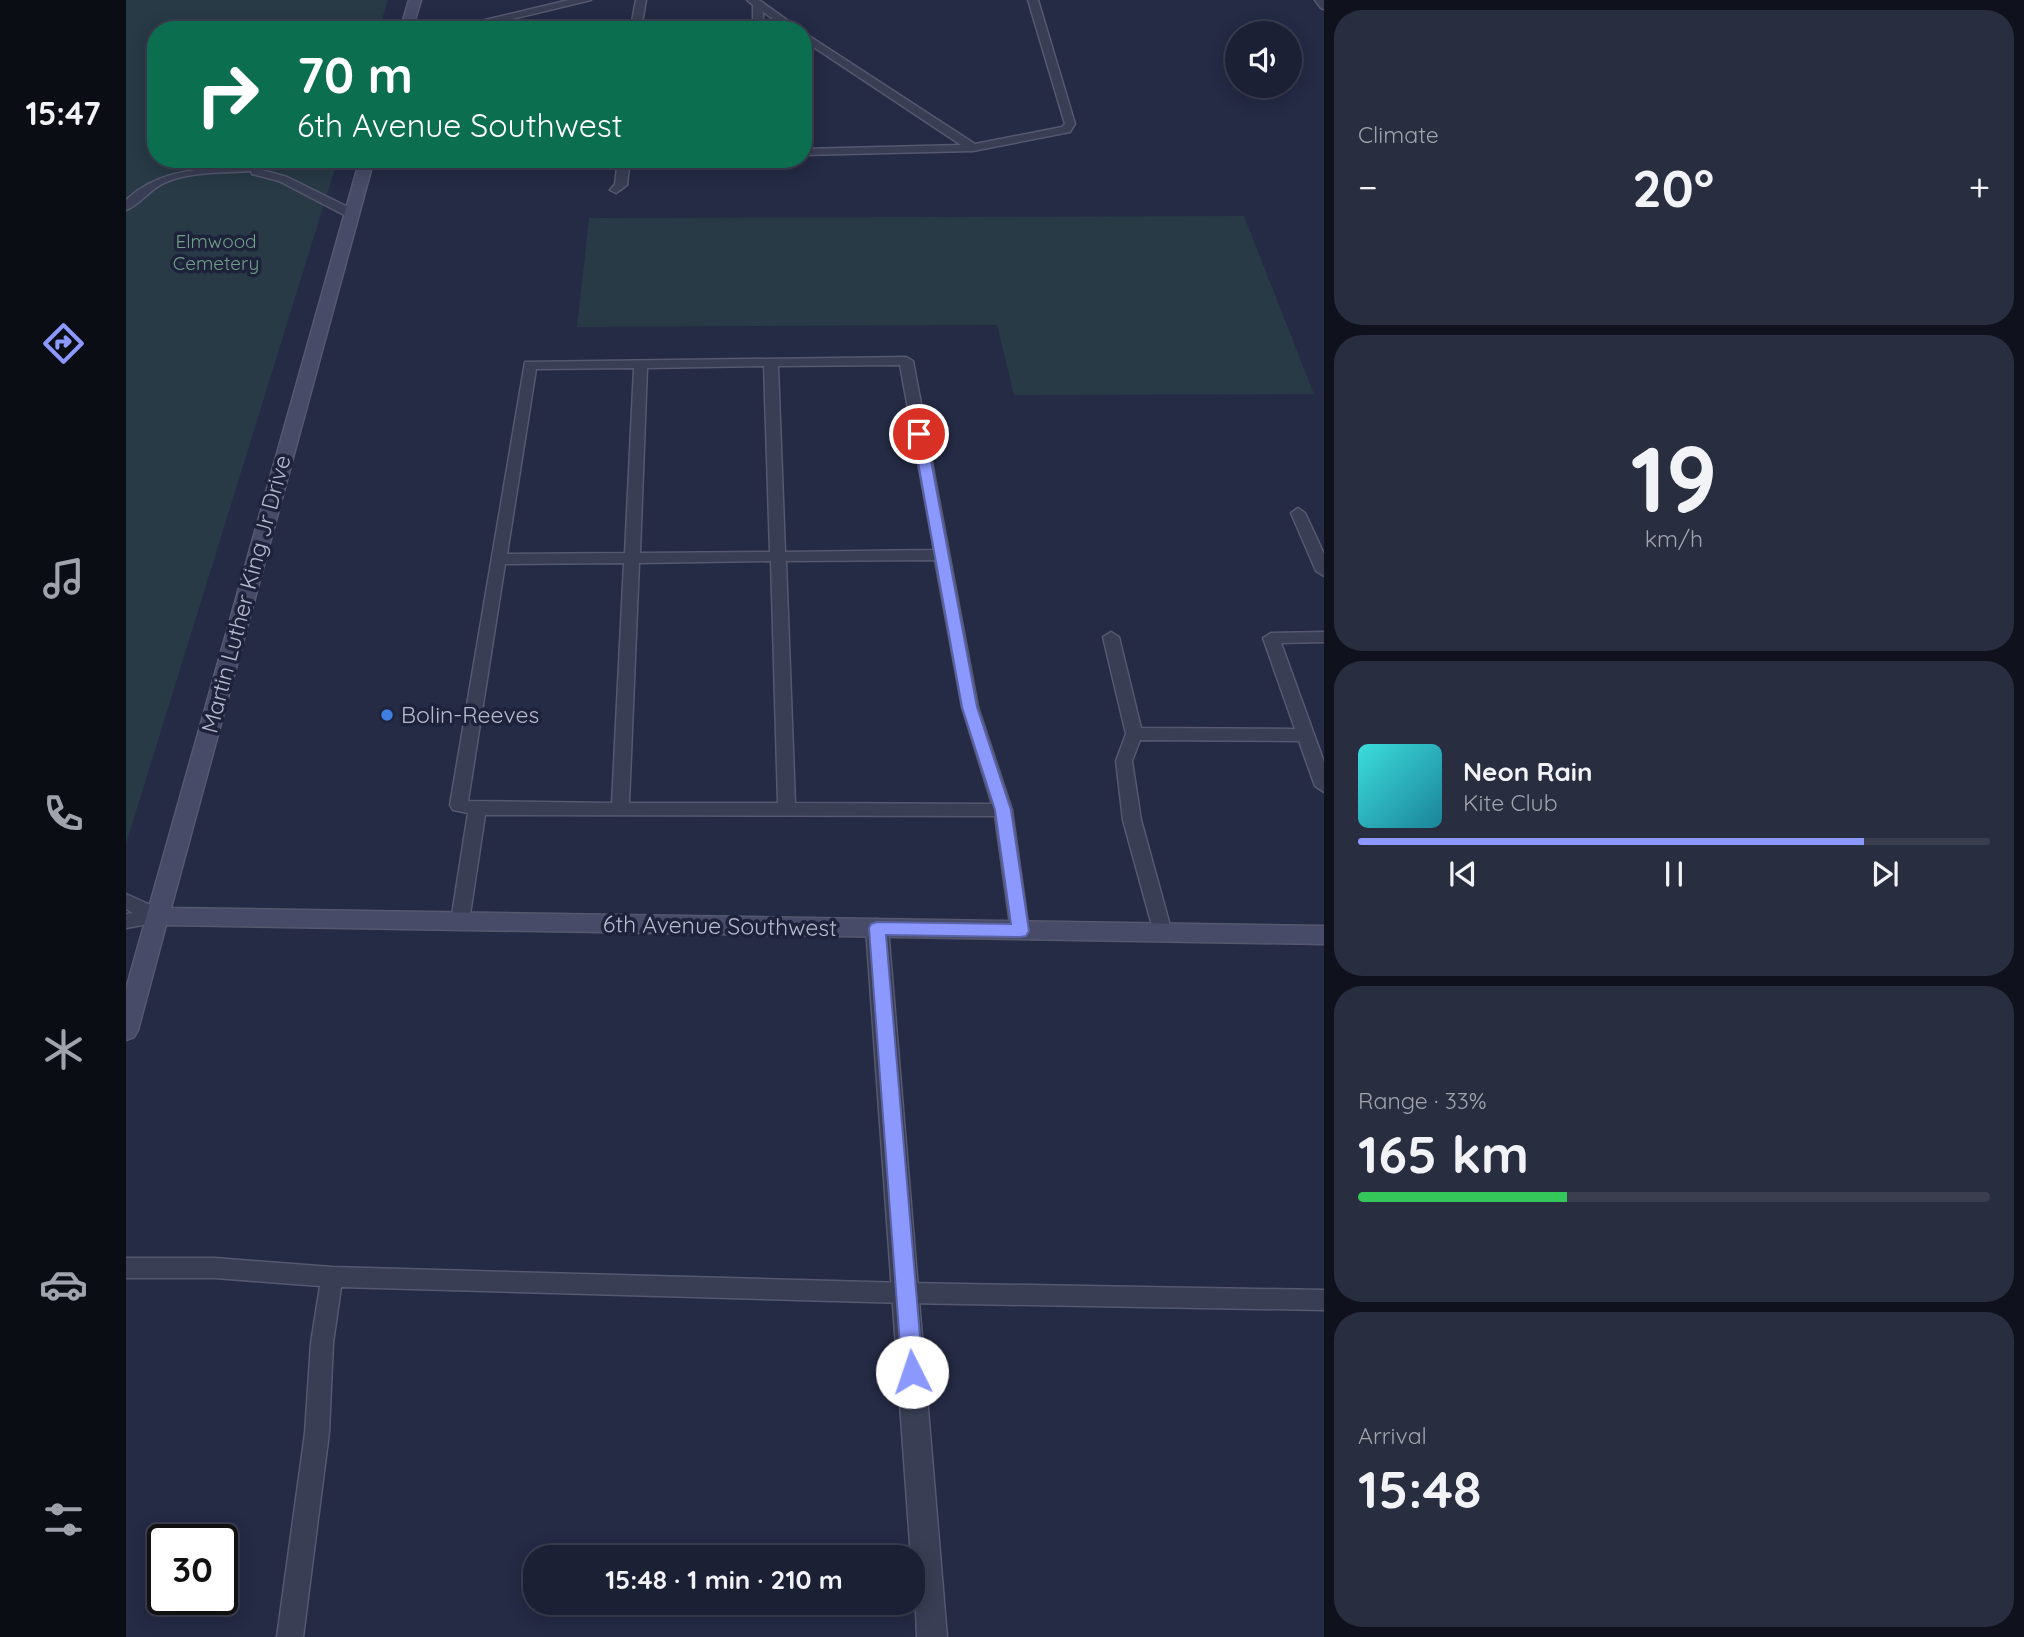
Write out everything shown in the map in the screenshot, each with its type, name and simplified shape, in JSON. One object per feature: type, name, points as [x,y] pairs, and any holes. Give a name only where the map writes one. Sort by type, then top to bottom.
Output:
[{"type":"main road","points":[[408,21],[415,0]]},
{"type":"main road","name":"Martin Luther King Jr Drive","points":[[126,1030],[365,168]]},
{"type":"main road","name":"6th Avenue Southwest","points":[[158,916],[1324,935]]},
{"type":"street","points":[[501,21],[585,0]]},
{"type":"street","points":[[877,928],[932,1637]]},
{"type":"lane","points":[[637,21],[641,0]]},
{"type":"lane","points":[[812,152],[973,148],[1066,130],[1070,124],[1034,0]]},
{"type":"lane","points":[[1321,0],[1324,6]]},
{"type":"lane","points":[[755,2],[757,21]]},
{"type":"lane","points":[[755,2],[783,21]]},
{"type":"lane","points":[[812,41],[973,148]]},
{"type":"lane","points":[[126,206],[148,187],[181,174],[261,168]]},
{"type":"lane","points":[[616,190],[621,185],[623,168]]},
{"type":"lane","points":[[245,170],[283,179],[352,214]]},
{"type":"lane","points":[[1003,810],[477,809],[459,805],[530,365],[906,361],[970,707],[1003,810],[1020,931]]},
{"type":"lane","points":[[771,363],[787,810]]},
{"type":"lane","points":[[620,809],[641,364]]},
{"type":"lane","points":[[1298,513],[1324,571]]},
{"type":"lane","points":[[499,559],[942,555]]},
{"type":"lane","points":[[1111,637],[1134,734],[1124,761],[1132,820],[1163,933]]},
{"type":"lane","points":[[1324,637],[1271,638],[1324,786]]},
{"type":"lane","points":[[1134,734],[1307,735]]},
{"type":"lane","points":[[460,921],[477,809]]},
{"type":"lane","points":[[126,901],[158,916]]},
{"type":"lane","points":[[126,921],[158,916]]},
{"type":"lane","points":[[126,1268],[215,1268],[332,1277],[906,1293],[1324,1300]]},
{"type":"lane","points":[[290,1637],[317,1433],[322,1343],[332,1277]]},
{"type":"green space","name":"Elmwood Cemetery","points":[[126,0],[388,0],[382,21],[147,21],[147,168],[335,168],[126,844]]},
{"type":"green space","points":[[1244,216],[1314,394],[1014,395],[997,325],[577,327],[589,218]]},
{"type":"place","name":"Bolin-Reeves","points":[[387,715]]},
{"type":"route","points":[[912,1372],[877,928],[1020,931],[1003,810],[970,707],[919,434]]}]
